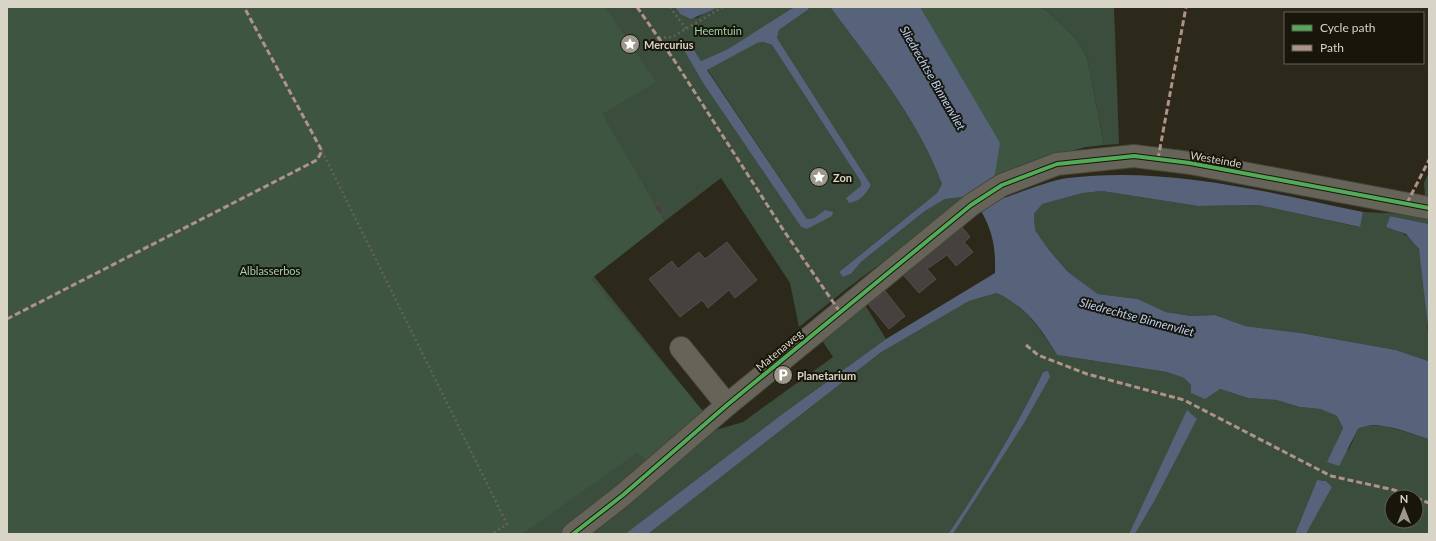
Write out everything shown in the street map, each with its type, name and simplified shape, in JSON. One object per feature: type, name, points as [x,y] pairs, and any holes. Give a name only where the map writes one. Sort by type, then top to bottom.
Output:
[{"type":"street","name":"Westeinde","points":[[1002,186],[1057,164],[1134,156],[1190,163],[1429,208]]},
{"type":"street","name":"Matenaweg","points":[[573,534],[623,495],[727,405],[971,205],[1002,186]]},
{"type":"street","points":[[681,348],[727,405]]},
{"type":"path","points":[[670,7],[686,29]]},
{"type":"path","points":[[659,38],[672,37],[723,7]]},
{"type":"path","points":[[322,152],[507,524],[492,534]]},
{"type":"green space","name":"Alblasserbos","points":[[7,7],[675,7],[680,14],[697,18],[707,11],[719,7],[794,7],[728,49],[701,61],[694,50],[687,47],[705,86],[801,227],[807,229],[825,210],[814,218],[807,219],[707,69],[756,43],[763,42],[772,45],[861,182],[862,186],[871,185],[777,38],[779,30],[809,9],[808,7],[830,7],[877,70],[907,114],[932,160],[942,184],[937,193],[839,272],[843,277],[851,274],[861,262],[925,211],[945,199],[972,196],[849,287],[799,327],[790,283],[721,178],[665,221],[609,127],[520,185],[706,415],[560,534],[7,534]]},
{"type":"green space","name":"Alblasserbos","points":[[7,7],[605,7],[656,82],[602,114],[665,221],[591,279],[707,416],[649,462],[637,453],[522,534],[7,534]]},
{"type":"green space","points":[[920,7],[1040,7],[1047,11],[1077,40],[1087,57],[1104,145],[1086,147],[1039,159],[994,180]]},
{"type":"green space","points":[[1040,7],[1114,7],[1119,144],[1104,145],[1087,57],[1077,40],[1047,11]]},
{"type":"green space","points":[[1429,172],[1429,198],[1425,197],[1424,183]]},
{"type":"green space","points":[[1102,191],[1198,206],[1258,205],[1359,227],[1363,212],[1429,215],[1429,224],[1390,216],[1386,227],[1404,234],[1412,240],[1418,248],[1426,304],[1429,354],[1428,361],[1396,350],[1301,333],[1245,326],[1215,315],[1191,316],[1166,312],[1138,299],[1098,294],[1068,272],[1049,250],[1035,230],[1034,214],[1041,204],[1083,193]]},
{"type":"green space","points":[[997,293],[1016,305],[1032,319],[1057,355],[1167,372],[1184,378],[1191,385],[1220,389],[1248,398],[1276,400],[1300,407],[1320,409],[1337,416],[1343,428],[1328,461],[1349,449],[1358,429],[1364,426],[1386,426],[1429,439],[1429,534],[1306,534],[1332,487],[1326,481],[1317,480],[1295,534],[1135,534],[1155,500],[1197,419],[1129,534],[953,534],[1046,384],[1043,372],[1022,414],[998,455],[948,534],[648,534],[880,353],[969,301]]},
{"type":"green space","points":[[862,300],[886,339],[781,415],[625,534],[586,534],[712,431],[743,422],[833,357],[821,339]]},
{"type":"water","points":[[675,7],[719,7],[691,19],[680,14]]},
{"type":"water","points":[[794,7],[808,7],[809,9],[779,30],[777,38],[871,185],[859,199],[849,203],[846,198],[861,186],[861,182],[772,45],[763,42],[757,43],[707,70],[807,219],[814,218],[825,210],[833,212],[832,216],[807,229],[801,227],[705,86],[684,50],[687,46],[694,50],[701,61],[728,49]]},
{"type":"water","name":"Sliedrechtse Binnenvliet","points":[[830,7],[920,7],[1000,143],[994,180],[1004,198],[1060,179],[1105,175],[1142,175],[1180,178],[1254,189],[1363,212],[1360,227],[1258,205],[1198,206],[1102,191],[1083,193],[1042,204],[1034,214],[1035,230],[1049,250],[1068,272],[1098,294],[1138,299],[1166,312],[1191,316],[1215,315],[1245,326],[1301,333],[1396,350],[1428,361],[1429,358],[1429,439],[1394,428],[1374,425],[1366,426],[1358,429],[1339,466],[1327,462],[1343,428],[1337,416],[1320,409],[1300,407],[1276,400],[1248,398],[1220,389],[1205,399],[1191,393],[1191,385],[1184,378],[1167,372],[1057,355],[1032,319],[1017,305],[997,293],[969,301],[880,353],[648,534],[625,534],[781,415],[886,339],[995,273],[991,232],[972,196],[945,199],[925,211],[861,262],[851,274],[843,277],[839,272],[937,193],[942,184],[932,160],[907,114],[877,70]]},
{"type":"water","points":[[1390,216],[1429,224],[1429,335],[1419,249],[1406,234],[1386,227]]},
{"type":"water","points":[[1048,371],[1050,377],[1024,423],[953,534],[948,534],[998,455],[1022,414],[1043,372]]},
{"type":"water","points":[[1187,410],[1197,419],[1155,500],[1135,534],[1129,534]]},
{"type":"water","points":[[1317,480],[1326,481],[1332,487],[1306,534],[1295,534]]},
{"type":"building","points":[[658,203],[664,210],[661,215],[654,208]]},
{"type":"building","points":[[961,226],[970,237],[964,242],[973,252],[956,266],[947,255],[927,269],[936,279],[919,293],[901,272]]},
{"type":"building","points":[[727,242],[757,280],[735,298],[729,290],[708,308],[702,300],[680,317],[649,279],[672,261],[678,269],[699,252],[705,259]]},
{"type":"building","points":[[885,291],[905,316],[889,329],[869,305]]},
{"type":"marked path","points":[[7,319],[317,160],[322,151],[244,7]]},
{"type":"marked path","points":[[637,7],[674,60],[784,231],[840,312]]},
{"type":"marked path","points":[[1158,159],[1186,7]]},
{"type":"marked path","points":[[1407,203],[1429,160]]},
{"type":"marked path","points":[[1026,345],[1038,355],[1087,374],[1184,400],[1331,476],[1390,489]]},
{"type":"marked path","points":[[1424,501],[1429,503]]},
{"type":"cycle path","points":[[573,534],[623,495],[727,405],[971,205],[1002,185],[1057,164],[1134,156],[1190,163],[1429,208]]},
{"type":"place","name":"Mercurius","points":[[630,44]]},
{"type":"place","name":"Zon","points":[[819,177]]},
{"type":"place","name":"Planetarium","points":[[783,375]]},
{"type":"park label","name":"Heemtuin","points":[[718,30]]}]
